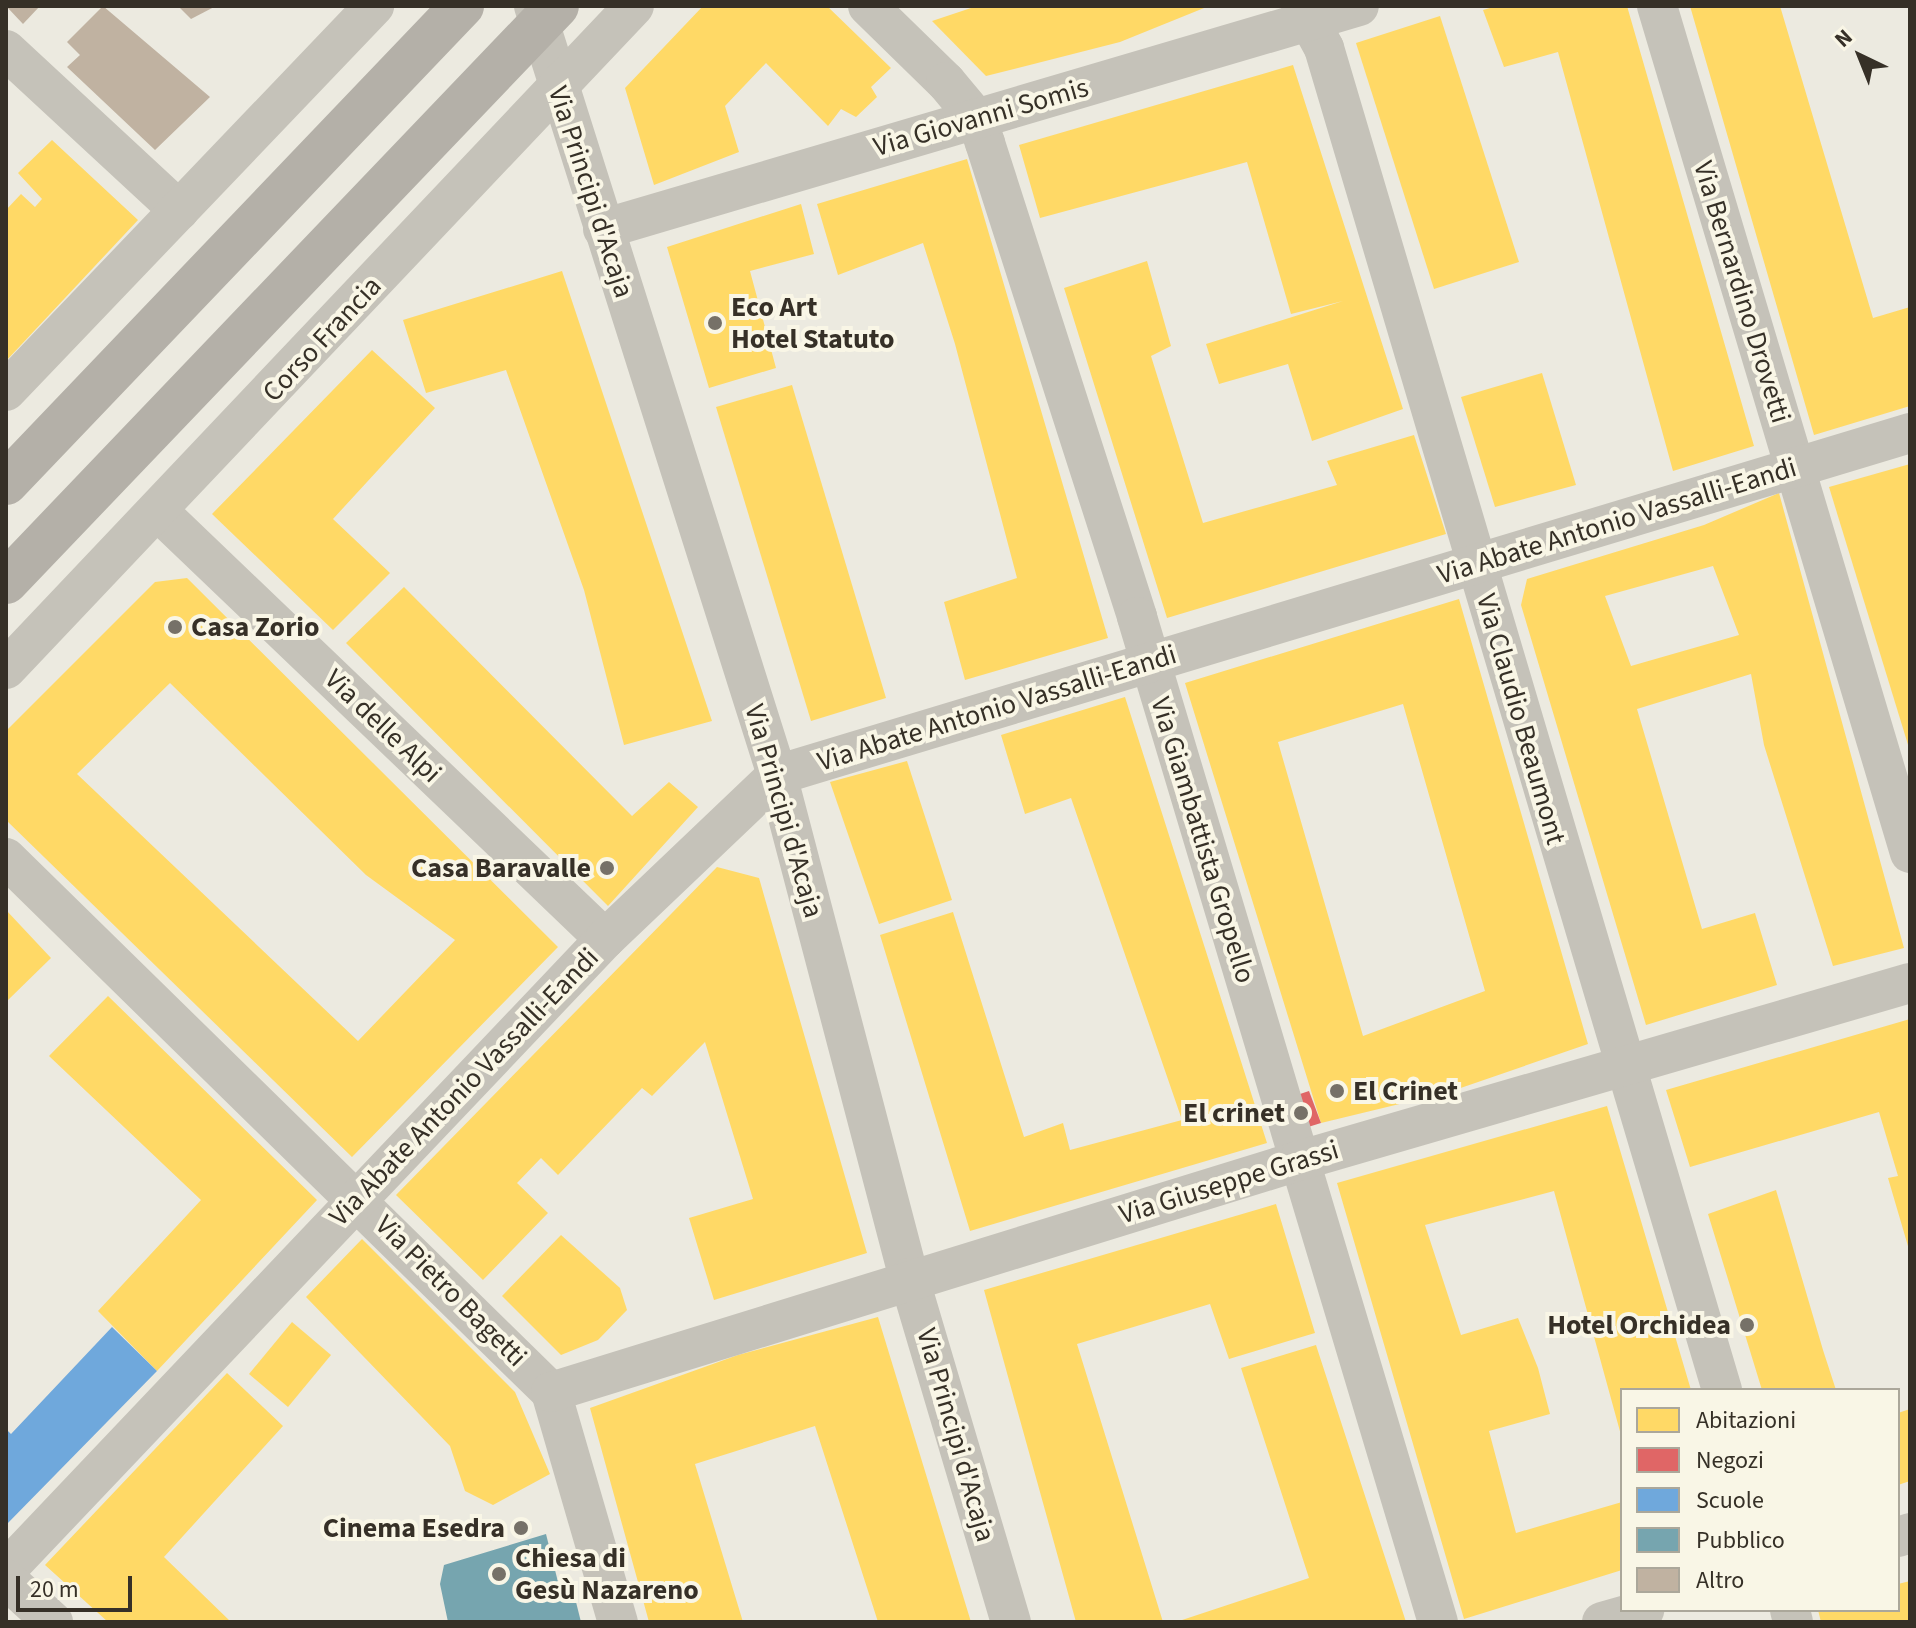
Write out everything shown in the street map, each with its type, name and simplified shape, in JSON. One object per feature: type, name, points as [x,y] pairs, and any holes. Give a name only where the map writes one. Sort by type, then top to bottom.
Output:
[{"type":"main road","points":[[6,483],[462,6]]},
{"type":"main road","points":[[6,582],[543,12]]},
{"type":"street","points":[[6,391],[374,6]]},
{"type":"street","name":"Corso Francia","points":[[6,669],[160,513],[634,6]]},
{"type":"street","name":"Via Giambattista Gropello","points":[[868,6],[976,118],[1150,662],[1438,1622]]},
{"type":"street","name":"Via Giovanni Somis","points":[[603,229],[976,118],[1306,13],[1359,6]]},
{"type":"street","name":"Via Bernardino Drovetti","points":[[1657,6],[1910,853]]},
{"type":"street","name":"Via Principi d'Acaja","points":[[543,12],[557,86],[777,775],[909,1278],[1011,1622]]},
{"type":"street","name":"Via Claudio Beaumont","points":[[1306,13],[1476,564],[1621,1067],[1721,1388]]},
{"type":"street","points":[[6,50],[179,210]]},
{"type":"street","name":"Via Abate Antonio Vassalli-Eandi","points":[[6,1570],[605,939],[777,775],[1910,433]]},
{"type":"street","name":"Via delle Alpi","points":[[160,513],[605,939]]},
{"type":"street","name":"Via Pietro Bagetti","points":[[6,858],[358,1196],[551,1392],[618,1622]]},
{"type":"street","name":"Via Giuseppe Grassi","points":[[551,1392],[909,1278],[1910,983]]},
{"type":"street","points":[[6,1579],[53,1622]]},
{"type":"street","points":[[1602,1622],[1637,1612]]},
{"type":"building: Abitazioni","points":[[703,6],[827,6],[891,68],[871,87],[877,97],[856,117],[841,109],[828,126],[766,63],[725,106],[739,152],[654,185],[625,88]]},
{"type":"building: Abitazioni","points":[[977,6],[1209,6],[1120,42],[986,76],[932,21]]},
{"type":"building: Abitazioni","points":[[1497,6],[1627,6],[1754,446],[1673,471],[1558,52],[1504,67],[1483,10]]},
{"type":"building: Abitazioni","points":[[1690,6],[1780,6],[1873,318],[1910,307],[1910,406],[1814,435]]},
{"type":"building: Abitazioni","points":[[1440,16],[1519,262],[1434,289],[1356,43]]},
{"type":"building: Abitazioni","points":[[1293,65],[1403,409],[1312,441],[1288,364],[1219,384],[1206,344],[1343,301],[1291,314],[1247,162],[1040,218],[1019,145]]},
{"type":"building: Abitazioni","points":[[52,140],[138,220],[6,361],[6,210],[21,194],[35,207],[42,199],[18,173]]},
{"type":"building: Abitazioni","points":[[967,159],[1108,638],[965,680],[944,602],[1017,578],[955,344],[923,243],[838,275],[817,204]]},
{"type":"building: Abitazioni","points":[[801,204],[814,254],[750,271],[776,368],[709,388],[667,247]]},
{"type":"building: Abitazioni","points":[[1147,261],[1171,346],[1151,356],[1203,523],[1337,485],[1327,461],[1414,435],[1446,534],[1167,618],[1064,288]]},
{"type":"building: Abitazioni","points":[[562,271],[712,721],[624,745],[584,590],[506,370],[426,393],[403,320]]},
{"type":"building: Abitazioni","points":[[372,350],[435,408],[333,519],[390,573],[333,630],[212,514]]},
{"type":"building: Abitazioni","points":[[1542,373],[1576,485],[1495,507],[1461,397]]},
{"type":"building: Abitazioni","points":[[792,385],[886,698],[811,721],[716,407]]},
{"type":"building: Abitazioni","points":[[1910,464],[1910,748],[1909,748],[1829,487]]},
{"type":"building: Abitazioni","points":[[1779,493],[1904,948],[1833,966],[1764,745],[1751,674],[1637,709],[1702,929],[1755,913],[1777,985],[1646,1025],[1521,605],[1527,579],[1704,525]],"holes":[[[1713,566],[1739,635],[1631,666],[1605,596]]]},
{"type":"building: Abitazioni","points":[[187,578],[558,947],[352,1157],[6,820],[6,731],[155,582]],"holes":[[[170,683],[366,875],[455,940],[358,1041],[77,774]]]},
{"type":"building: Abitazioni","points":[[404,587],[632,816],[669,782],[698,807],[608,906],[346,643]]},
{"type":"building: Abitazioni","points":[[1459,599],[1588,1044],[1449,1092],[1321,1123],[1185,683]],"holes":[[[1403,704],[1485,991],[1363,1036],[1278,742]]]},
{"type":"building: Abitazioni","points":[[1125,697],[1267,1143],[970,1231],[880,935],[953,912],[1024,1137],[1063,1123],[1070,1150],[1182,1120],[1071,798],[1025,814],[1001,735]]},
{"type":"building: Abitazioni","points":[[907,761],[952,900],[879,924],[830,782]]},
{"type":"building: Abitazioni","points":[[717,867],[759,878],[867,1253],[714,1300],[689,1218],[753,1199],[705,1042],[652,1096],[642,1088],[558,1175],[541,1158],[517,1183],[548,1213],[483,1280],[396,1195]]},
{"type":"building: Abitazioni","points":[[6,910],[51,958],[6,1002]]},
{"type":"building: Abitazioni","points":[[108,996],[317,1200],[157,1371],[98,1311],[201,1200],[49,1056]]},
{"type":"building: Abitazioni","points":[[1910,1019],[1910,1253],[1888,1178],[1898,1176],[1879,1112],[1690,1167],[1666,1090]]},
{"type":"building: Abitazioni","points":[[1607,1106],[1690,1388],[1620,1388],[1620,1431],[1554,1191],[1425,1225],[1461,1335],[1518,1318],[1538,1368],[1550,1414],[1489,1431],[1516,1533],[1620,1503],[1620,1571],[1464,1619],[1337,1183]]},
{"type":"building: Abitazioni","points":[[1776,1190],[1835,1388],[1761,1388],[1708,1214]]},
{"type":"building: Abitazioni","points":[[1276,1204],[1315,1333],[1229,1359],[1210,1304],[1077,1344],[1163,1622],[1076,1622],[984,1290]]},
{"type":"building: Abitazioni","points":[[561,1235],[620,1288],[627,1310],[598,1340],[561,1355],[502,1296]]},
{"type":"building: Abitazioni","points":[[362,1239],[515,1392],[550,1474],[493,1505],[465,1491],[450,1446],[306,1297]]},
{"type":"building: Abitazioni","points":[[878,1317],[971,1622],[878,1622],[815,1426],[695,1464],[743,1622],[649,1622],[590,1408],[738,1355]]},
{"type":"building: Abitazioni","points":[[292,1322],[331,1355],[288,1407],[249,1374]]},
{"type":"building: Abitazioni","points":[[1316,1345],[1406,1622],[1176,1622],[1309,1578],[1241,1368]]},
{"type":"building: Abitazioni","points":[[227,1373],[283,1426],[164,1557],[231,1622],[108,1622],[45,1565]]},
{"type":"building: Abitazioni","points":[[1910,1409],[1910,1481],[1900,1484],[1900,1412]]},
{"type":"building: Abitazioni","points":[[1910,1581],[1910,1622],[1821,1622],[1818,1612],[1900,1612],[1900,1584]]},
{"type":"building: Negozi","name":"El crinet","points":[[1309,1091],[1321,1123],[1292,1132],[1282,1100]]},
{"type":"building: Scuole","points":[[112,1327],[157,1371],[6,1525],[6,1429],[11,1434]]},
{"type":"building: Pubblico","name":"Chiesa di Gesù Nazareno","points":[[546,1534],[559,1586],[573,1590],[581,1622],[448,1622],[440,1584],[444,1565]]},
{"type":"building: Altro","points":[[6,6],[40,6],[23,24]]},
{"type":"building: Altro","points":[[103,6],[210,97],[155,150],[67,67],[80,55],[67,42]]},
{"type":"building: Altro","points":[[178,6],[216,6],[191,19]]},
{"type":"place","name":"Eco Art Hotel Statuto","points":[[715,323]]},
{"type":"place","name":"Casa Zorio","points":[[175,627]]},
{"type":"place","name":"Casa Baravalle","points":[[607,868]]},
{"type":"place","name":"El Crinet","points":[[1337,1091]]},
{"type":"place","name":"El crinet","points":[[1301,1113]]},
{"type":"place","name":"Hotel Orchidea","points":[[1747,1325]]},
{"type":"place","name":"Cinema Esedra","points":[[521,1528]]},
{"type":"place","name":"Chiesa di Gesù Nazareno","points":[[499,1574]]}]
